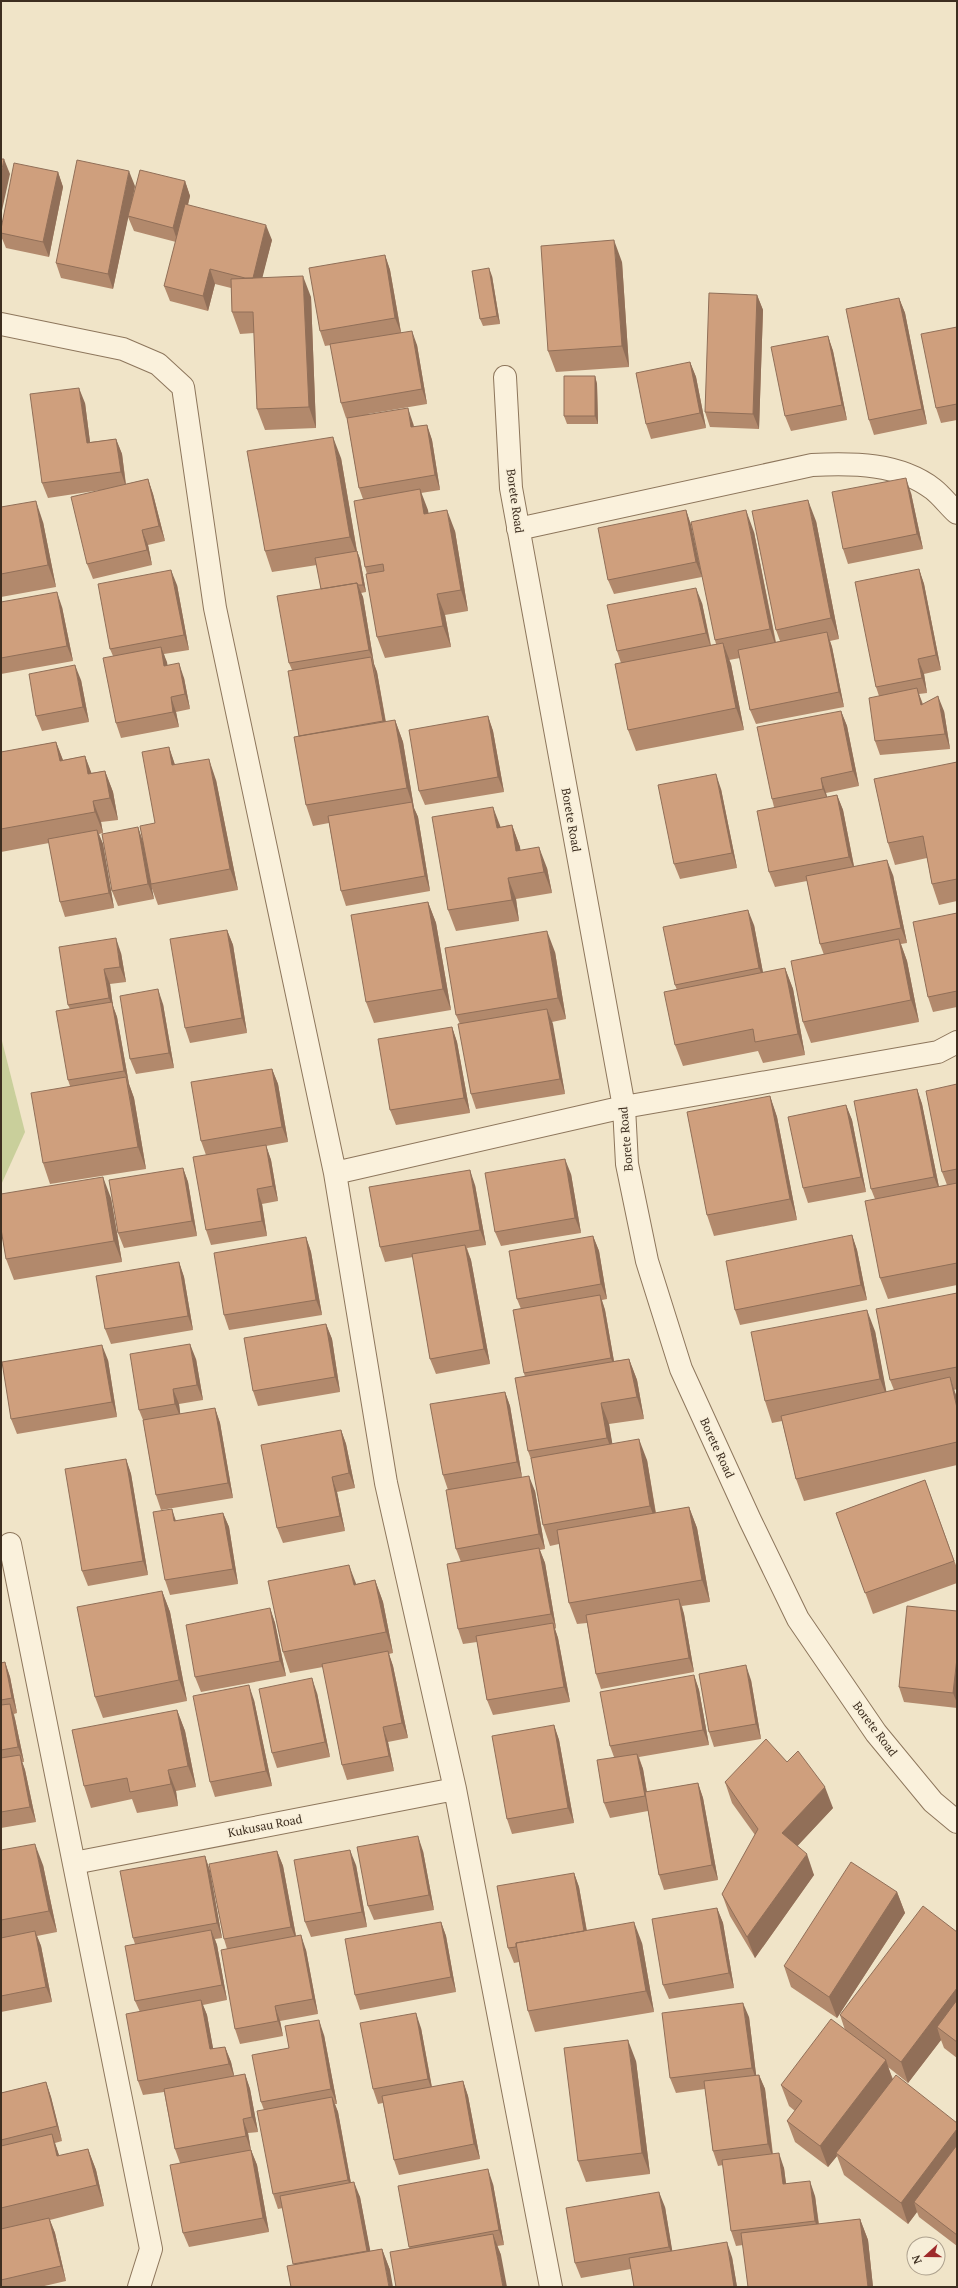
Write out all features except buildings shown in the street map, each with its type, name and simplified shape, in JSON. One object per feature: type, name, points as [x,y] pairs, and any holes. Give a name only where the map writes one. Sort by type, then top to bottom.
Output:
[{"type":"street","points":[[1,324],[123,349],[158,364],[183,387],[215,608],[335,1173],[386,1483],[455,1789],[551,2287]]},
{"type":"street","name":"Borete Road","points":[[505,377],[511,488],[624,1107],[627,1164],[647,1261],[681,1369],[750,1520],[798,1619],[876,1733],[933,1802],[957,1822]]},
{"type":"street","points":[[518,529],[804,466],[851,463],[897,470],[933,489],[957,513]]},
{"type":"street","points":[[335,1173],[624,1107],[938,1052],[957,1042]]},
{"type":"street","points":[[10,1544],[151,2250],[139,2287]]},
{"type":"street","name":"Kukusau Road","points":[[74,1863],[455,1789]]},
{"type":"green space","points":[[1,1037],[25,1132],[1,1185]]}]
